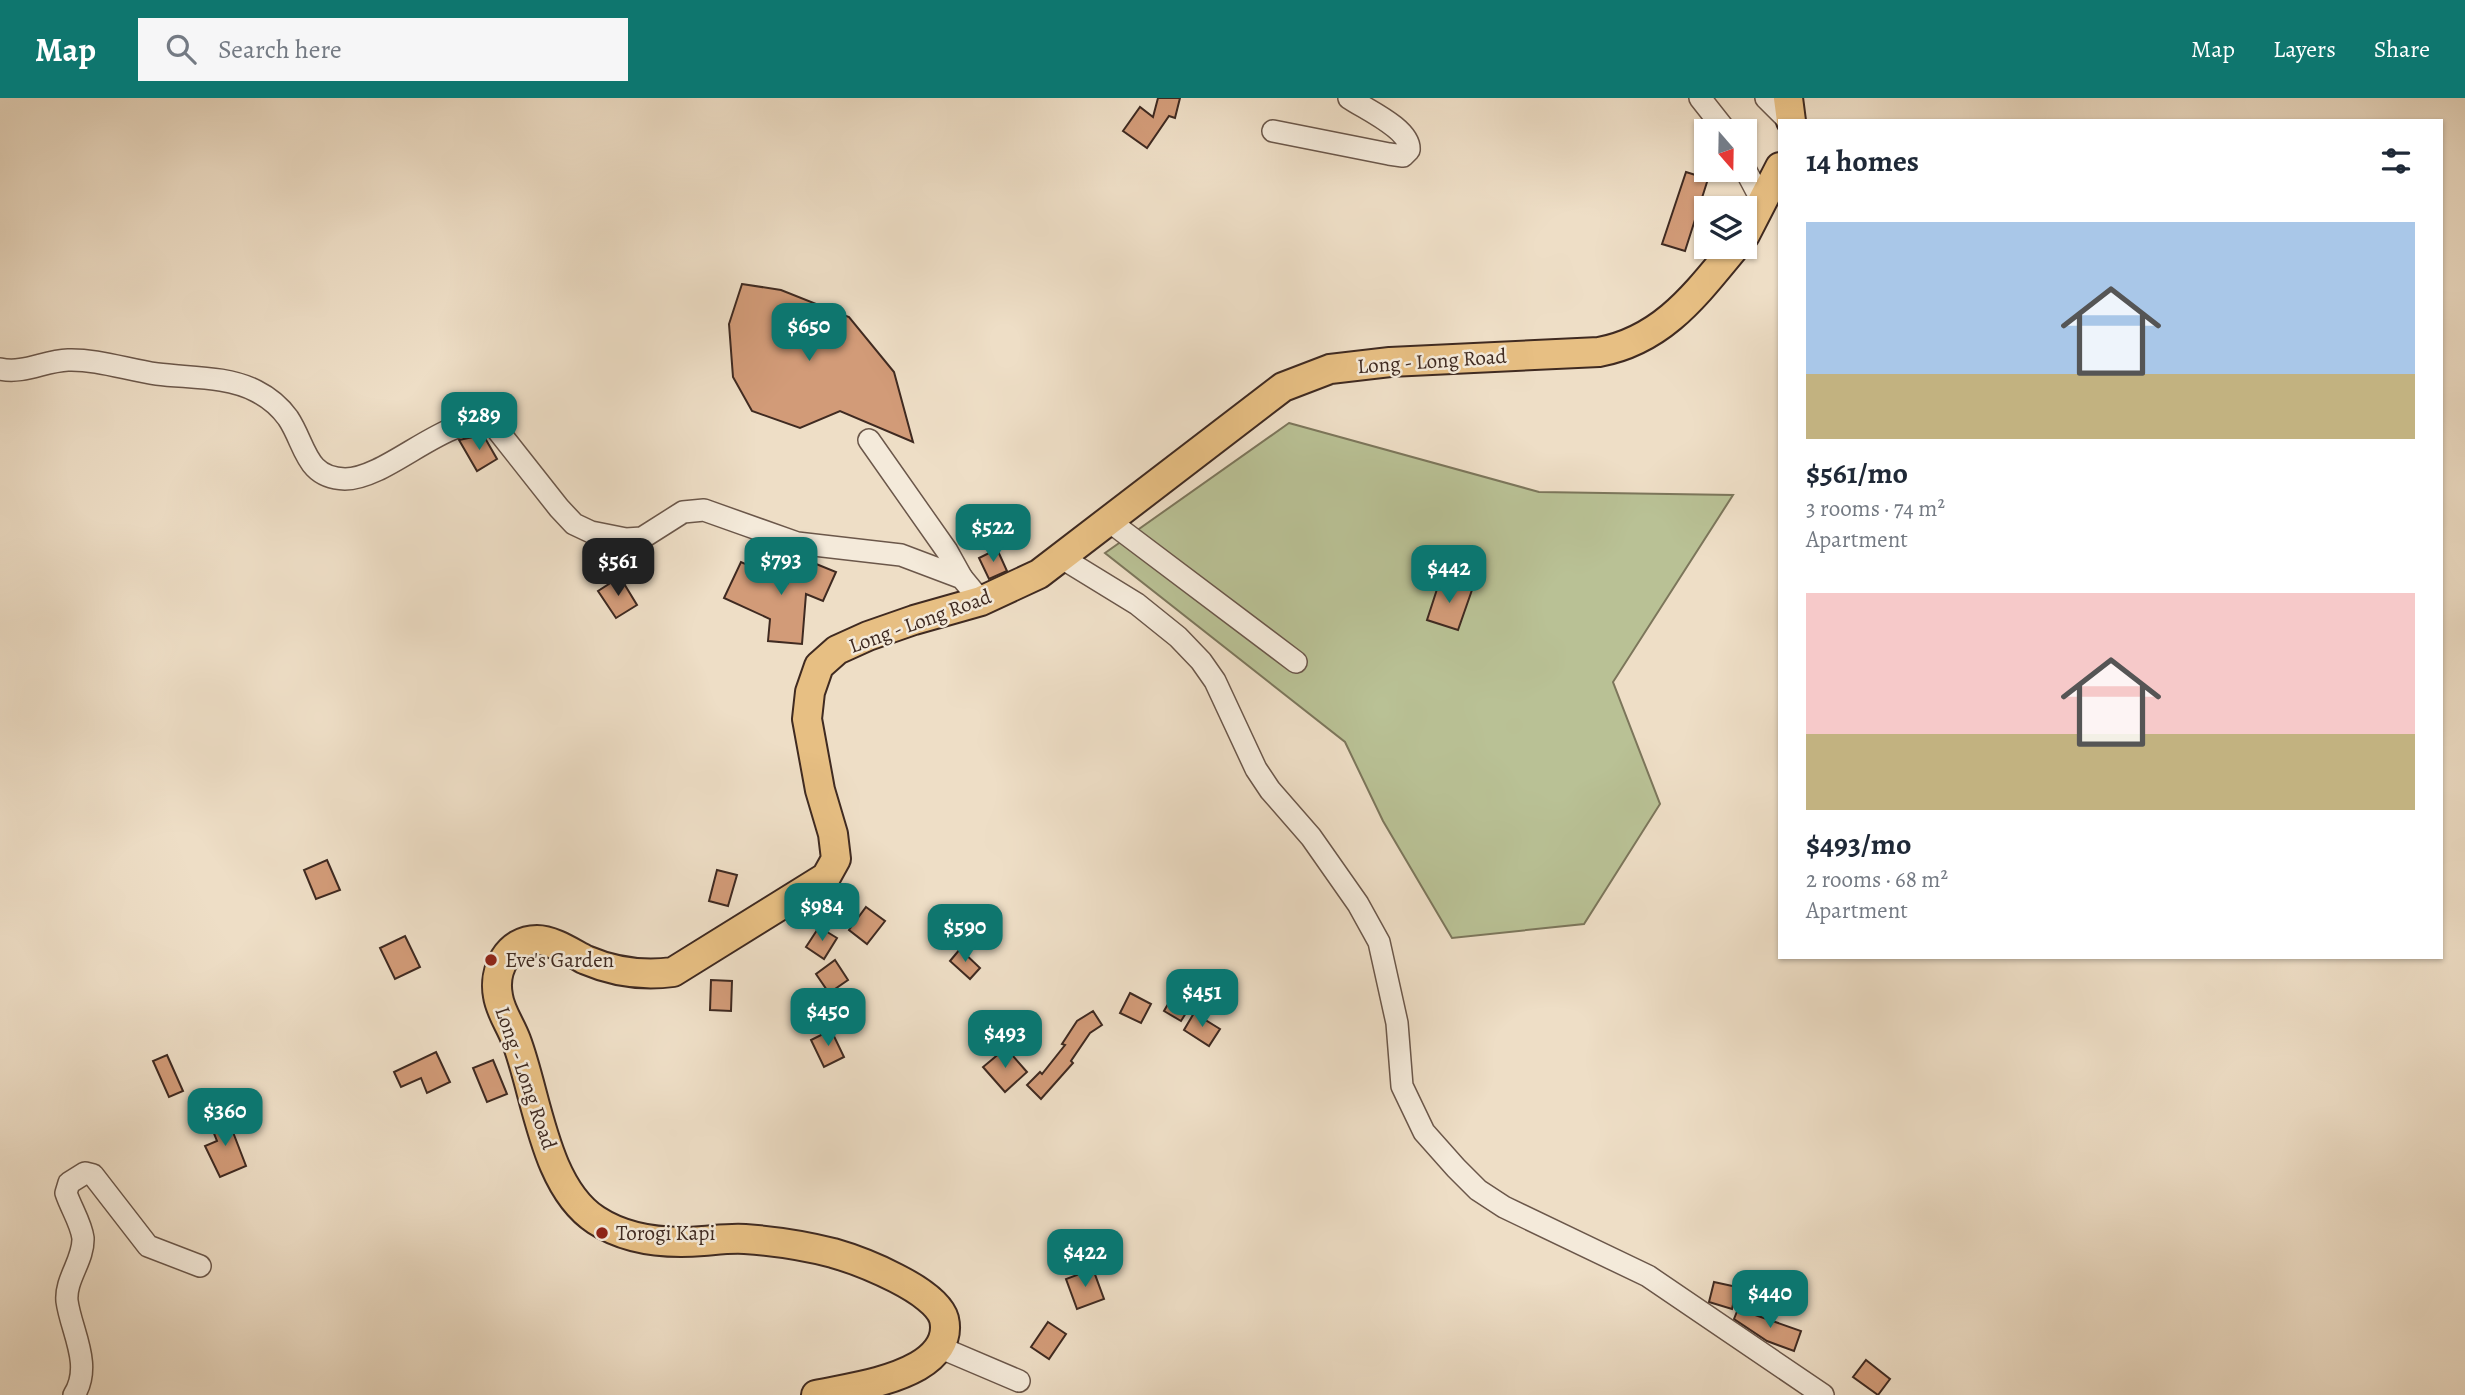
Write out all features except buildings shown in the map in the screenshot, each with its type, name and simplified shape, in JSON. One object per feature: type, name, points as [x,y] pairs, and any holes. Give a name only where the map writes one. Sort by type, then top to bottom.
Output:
[{"type":"main road","points":[[1788,98],[1790,119]]},
{"type":"main road","points":[[1757,214],[1778,170]]},
{"type":"main road","name":"Long - Long Road","points":[[939,1347],[945,1336],[945,1325],[936,1304],[919,1291],[890,1276],[835,1254],[743,1238],[696,1242],[648,1241],[620,1234],[583,1210],[572,1197],[550,1149],[520,1050],[498,996],[498,967],[514,947],[538,940],[621,971],[646,976],[673,972],[827,877],[836,859],[834,834],[820,790],[807,719],[810,692],[819,666],[837,650],[868,636],[981,601],[1039,573],[1283,387],[1330,369],[1378,363],[1599,352],[1619,348],[1639,341],[1682,309],[1725,259]]},
{"type":"main road","points":[[816,1395],[904,1372],[918,1366],[939,1347]]},
{"type":"street","points":[[1273,131],[1403,156],[1409,150],[1407,138],[1395,127],[1349,98]]},
{"type":"street","points":[[1700,98],[1717,119]]},
{"type":"street","points":[[1766,98],[1788,119]]},
{"type":"street","points":[[1752,182],[1763,203]]},
{"type":"street","points":[[0,369],[24,370],[69,360],[228,381],[254,390],[281,410],[315,469],[330,478],[348,479],[368,475],[444,433],[475,422],[487,422],[495,427],[574,524],[591,532],[626,539],[642,538],[683,512],[704,510],[797,543],[901,555],[962,578]]},
{"type":"street","points":[[869,440],[947,551],[962,578],[981,601]]},
{"type":"street","points":[[1109,522],[1296,662]]},
{"type":"street","points":[[1062,558],[1137,604],[1178,637],[1201,661],[1226,700],[1256,769],[1270,790],[1311,837],[1358,904],[1379,943],[1397,1023],[1402,1086],[1424,1132],[1437,1148],[1478,1190],[1549,1230],[1619,1260],[1648,1276],[1823,1395]]},
{"type":"street","points":[[74,1395],[80,1376],[80,1353],[68,1294],[83,1245],[82,1228],[66,1193],[69,1183],[85,1173],[93,1175],[148,1246],[200,1266]]},
{"type":"street","points":[[939,1347],[1019,1381]]},
{"type":"green space","points":[[1289,423],[1539,492],[1733,495],[1613,682],[1660,804],[1584,924],[1452,938],[1383,821],[1345,742],[1105,553]]},
{"type":"place","name":"Eve's Garden","points":[[491,960]]},
{"type":"place","name":"Torogi Kapi","points":[[602,1233]]}]
